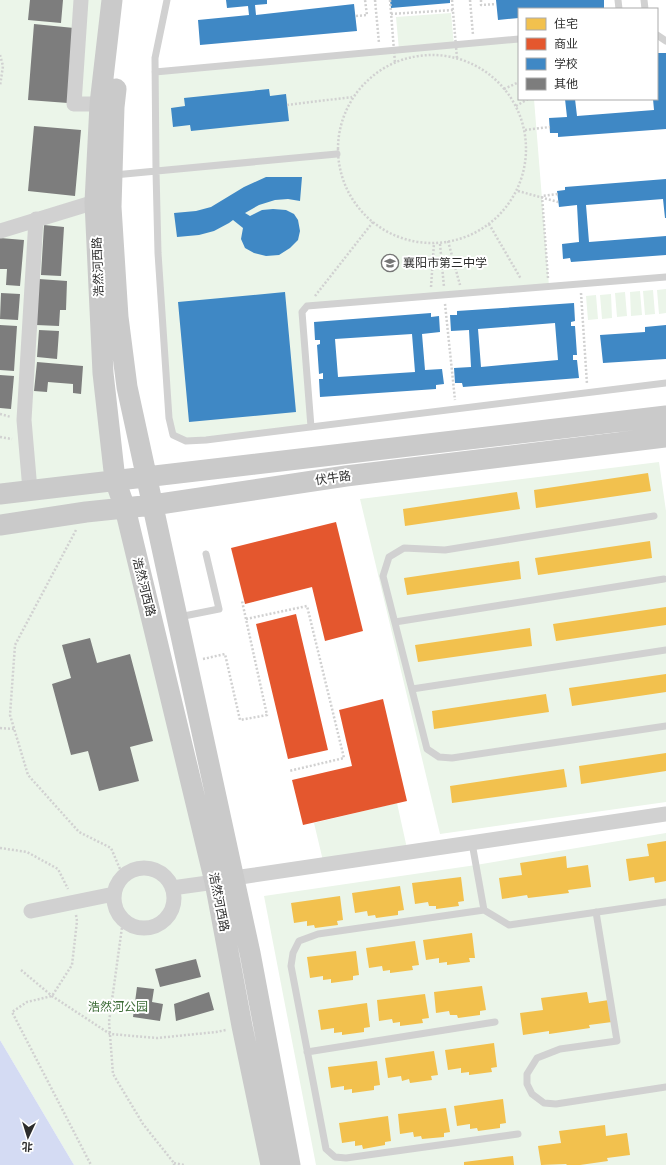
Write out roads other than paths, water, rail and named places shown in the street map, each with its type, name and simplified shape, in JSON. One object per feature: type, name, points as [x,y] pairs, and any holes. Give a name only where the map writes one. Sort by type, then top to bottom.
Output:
[{"type":"street","points":[[81,0],[74,104],[100,104]]},
{"type":"street","name":"浩然河西路","points":[[112,0],[100,104],[95,202],[103,373],[116,480],[125,508],[225,880],[250,954],[290,1165]]},
{"type":"street","name":"浩然河西路","points":[[126,0],[114,108],[111,206],[118,317],[128,387],[187,663],[225,880],[242,1026],[271,1165]]},
{"type":"street","points":[[0,231],[95,202]]},
{"type":"street","points":[[30,490],[24,420],[36,219]]},
{"type":"street","points":[[0,494],[666,416]]},
{"type":"street","name":"伏牛路","points":[[0,525],[86,512],[153,505],[346,476],[666,437]]},
{"type":"street","points":[[172,888],[666,814]]},
{"type":"street","points":[[141,868],[151,869],[160,873],[172,888],[174,898],[172,908],[160,923],[151,927],[141,928],[132,926],[123,920],[117,912],[114,903],[114,894],[117,884],[123,876],[131,871],[141,868]]},
{"type":"street","points":[[31,911],[114,894]]},
{"type":"lane","points":[[167,0],[155,58],[156,171],[158,253],[169,418],[173,435],[186,441],[206,440],[666,382]]},
{"type":"lane","points":[[155,72],[518,39]]},
{"type":"lane","points":[[112,175],[337,154]]},
{"type":"lane","points":[[311,427],[302,312],[307,306],[666,277]]},
{"type":"lane","points":[[654,516],[445,550],[404,548],[389,557],[384,576],[427,749],[439,757],[452,758],[666,726]]},
{"type":"lane","points":[[177,617],[218,609],[206,554]]},
{"type":"lane","points":[[395,622],[664,579]]},
{"type":"lane","points":[[412,689],[666,650]]},
{"type":"lane","points":[[472,843],[484,910]]},
{"type":"lane","points":[[518,1134],[346,1158],[335,1157],[326,1150],[291,966],[293,953],[299,941],[318,934],[484,910],[510,925],[666,902]]},
{"type":"lane","points":[[596,912],[617,1040],[560,1050],[537,1058],[527,1074],[527,1084],[532,1094],[544,1103],[556,1104],[666,1087]]},
{"type":"lane","points":[[307,1052],[496,1022]]},
{"type":"water","points":[[0,1040],[74,1165],[0,1165]]},
{"type":"place","name":"襄阳市第三中学","points":[[390,263]]},
{"type":"park label","name":"浩然河公园","points":[[118,1007]]}]
